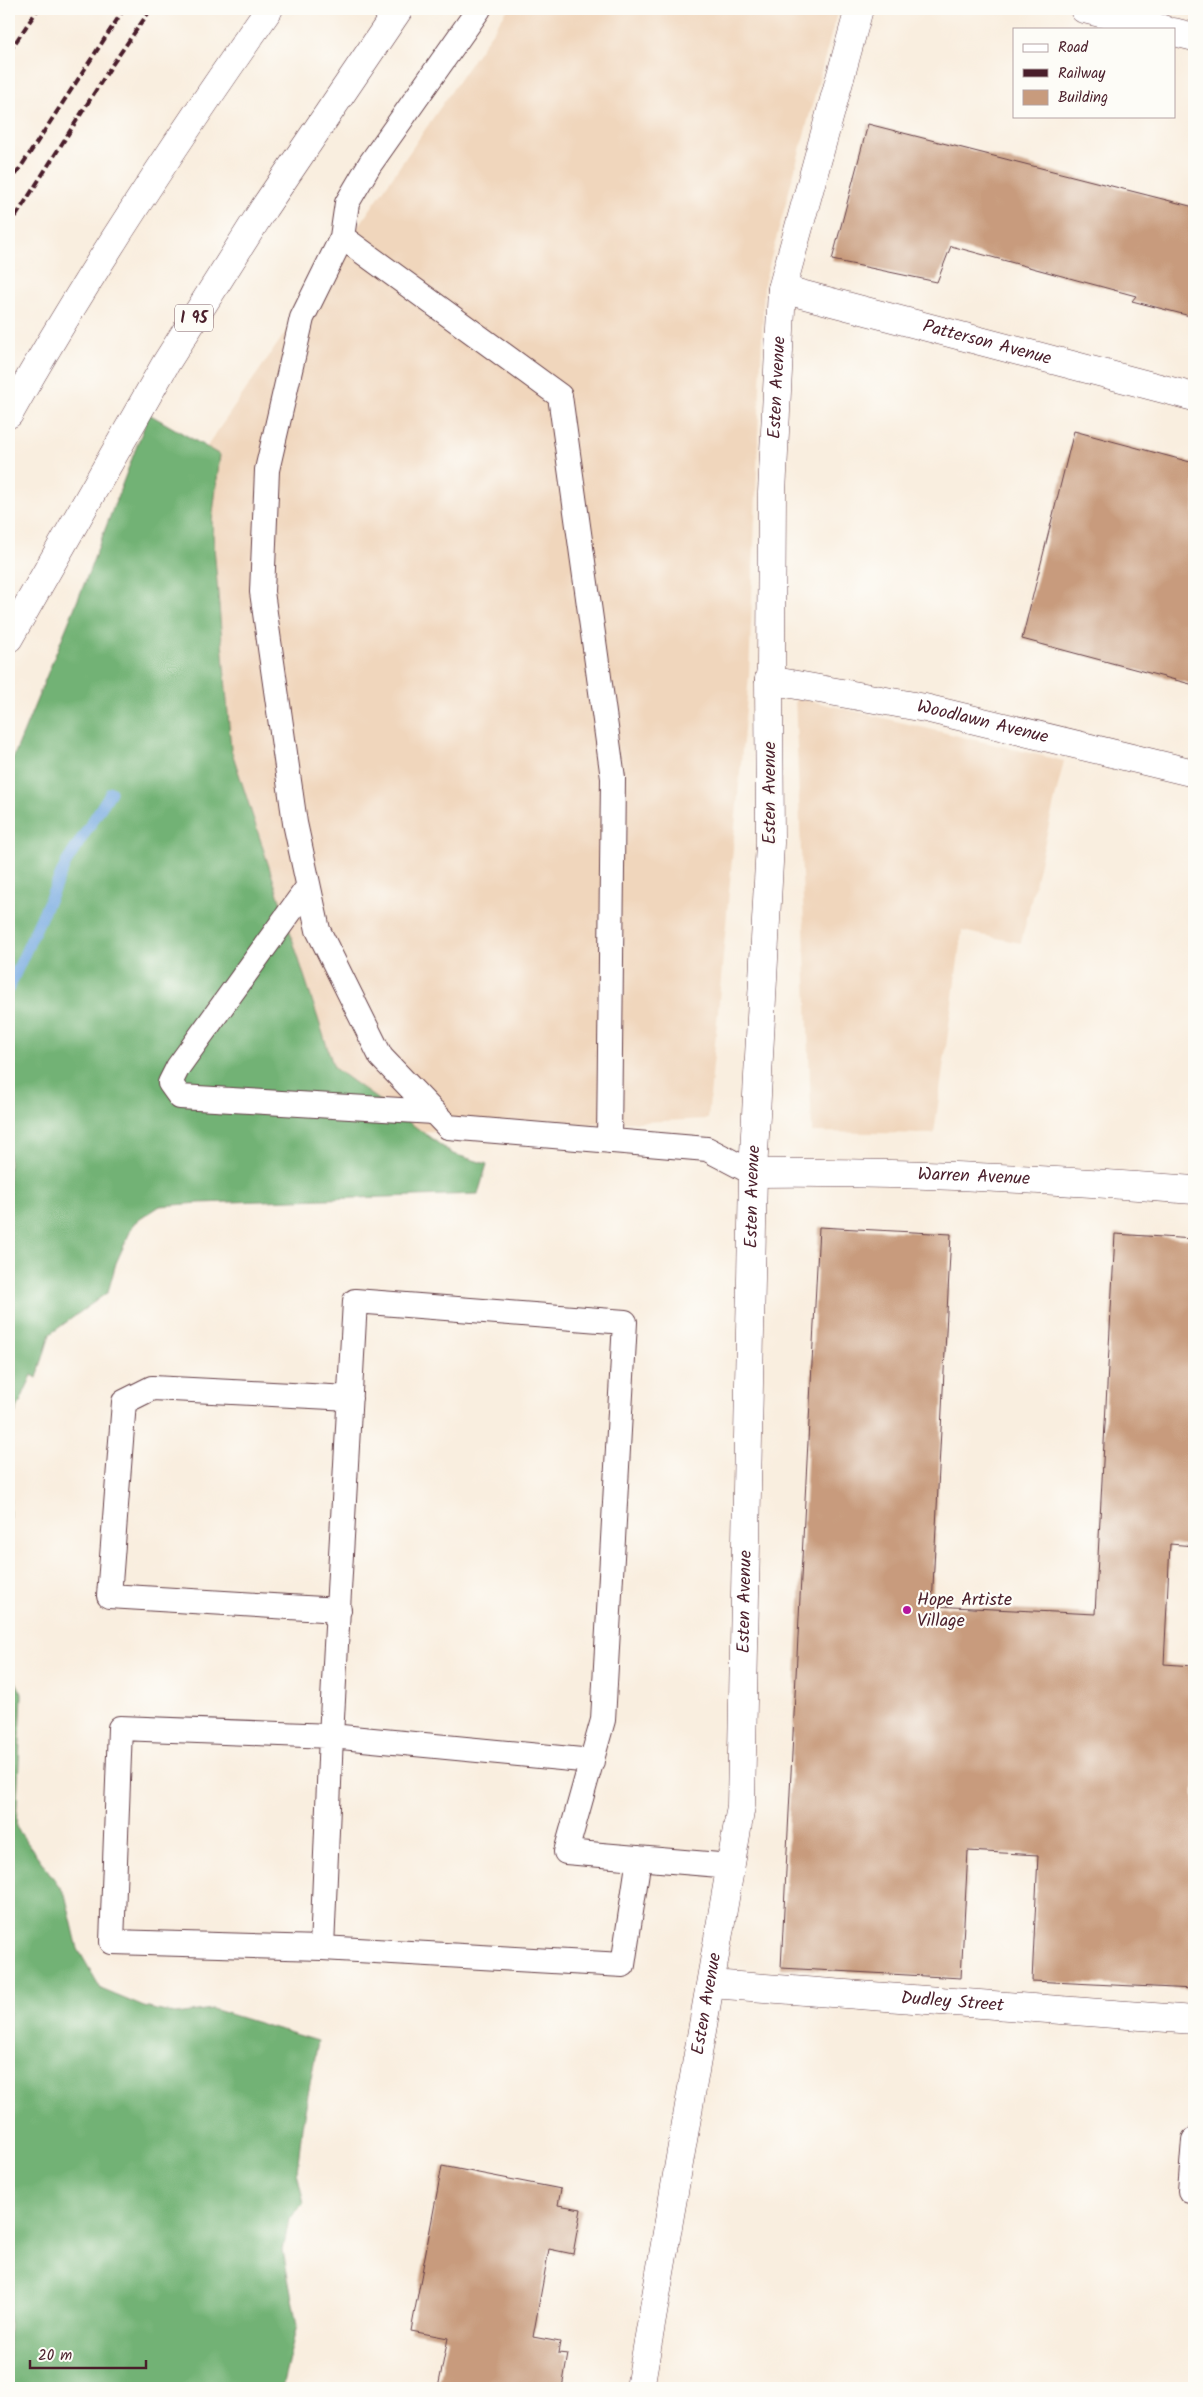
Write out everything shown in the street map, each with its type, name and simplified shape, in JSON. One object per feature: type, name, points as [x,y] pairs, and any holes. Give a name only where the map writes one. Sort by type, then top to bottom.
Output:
[{"type":"main road","points":[[9,414],[116,237],[185,130],[270,9]]},
{"type":"main road","name":"I 95","points":[[9,638],[166,363],[264,208],[398,9]]},
{"type":"main road","name":"Esten Avenue","points":[[640,2388],[712,1984],[741,1806],[753,1173],[770,843],[769,680],[771,669],[772,493],[782,289],[859,9]]},
{"type":"main road","points":[[1084,9],[1159,28]]},
{"type":"main road","points":[[1176,32],[1194,37]]},
{"type":"main road","name":"Patterson Avenue","points":[[782,289],[1194,396]]},
{"type":"main road","name":"Woodlawn Avenue","points":[[769,680],[925,708],[1194,773]]},
{"type":"main road","name":"Warren Avenue","points":[[753,1173],[855,1172],[1107,1183],[1194,1190]]},
{"type":"main road","name":"Dudley Street","points":[[712,1984],[1194,2020]]},
{"type":"lane","points":[[479,9],[360,180],[347,203],[342,237],[302,318],[267,470],[262,592],[295,823],[318,930],[381,1057],[448,1127],[707,1150],[753,1173]]},
{"type":"lane","points":[[342,237],[560,396],[614,778],[609,1141]]},
{"type":"lane","points":[[308,887],[178,1067],[170,1083],[180,1097],[434,1112]]},
{"type":"lane","points":[[322,1948],[331,1736],[355,1301],[625,1322],[604,1720],[566,1852],[731,1866]]},
{"type":"lane","points":[[339,1610],[109,1596],[124,1402],[152,1388],[350,1398]]},
{"type":"lane","points":[[592,1761],[331,1736],[120,1728],[112,1942],[322,1948],[622,1965],[639,1858]]},
{"type":"lane","points":[[1194,2140],[1190,2191],[1194,2191]]},
{"type":"shaded area","points":[[508,9],[838,9],[764,284],[749,676],[708,1119],[167,1143],[166,506]]},
{"type":"shaded area","points":[[795,697],[1064,761],[1021,943],[962,931],[934,1134],[812,1132]]},
{"type":"green space","points":[[149,414],[220,455],[212,522],[231,749],[334,1068],[453,1154],[487,1164],[478,1194],[160,1206],[134,1223],[116,1263],[108,1292],[50,1334],[37,1378],[32,1375],[12,1420],[9,1527],[9,768],[85,582]]},
{"type":"green space","points":[[9,1667],[22,1694],[16,1827],[65,1894],[78,1949],[101,1989],[144,2007],[175,2014],[212,2009],[318,2041],[302,2127],[297,2172],[304,2204],[289,2219],[283,2251],[297,2325],[282,2388],[9,2388]]},
{"type":"building","points":[[868,124],[1194,207],[1194,317],[1132,301],[1136,296],[951,246],[937,282],[832,260]]},
{"type":"building","points":[[1074,431],[1194,463],[1194,685],[1022,639]]},
{"type":"building","name":"Hope Artiste Village","points":[[819,1227],[951,1234],[932,1606],[1095,1614],[1115,1234],[1194,1239],[1194,1546],[1170,1544],[1164,1664],[1194,1666],[1194,1989],[1032,1981],[1038,1855],[968,1851],[961,1978],[781,1968]]},
{"type":"building","points":[[442,2166],[561,2189],[558,2205],[581,2209],[573,2254],[549,2249],[533,2337],[560,2342],[558,2353],[568,2354],[562,2388],[438,2388],[448,2338],[411,2331]]},
{"type":"waterway","points":[[9,988],[66,863],[111,792]]},
{"type":"railway","points":[[9,52],[38,9]]},
{"type":"railway","points":[[9,185],[124,9]]},
{"type":"railway","points":[[9,227],[112,65],[151,9]]},
{"type":"place","name":"Hope Artiste Village","points":[[907,1610]]}]
